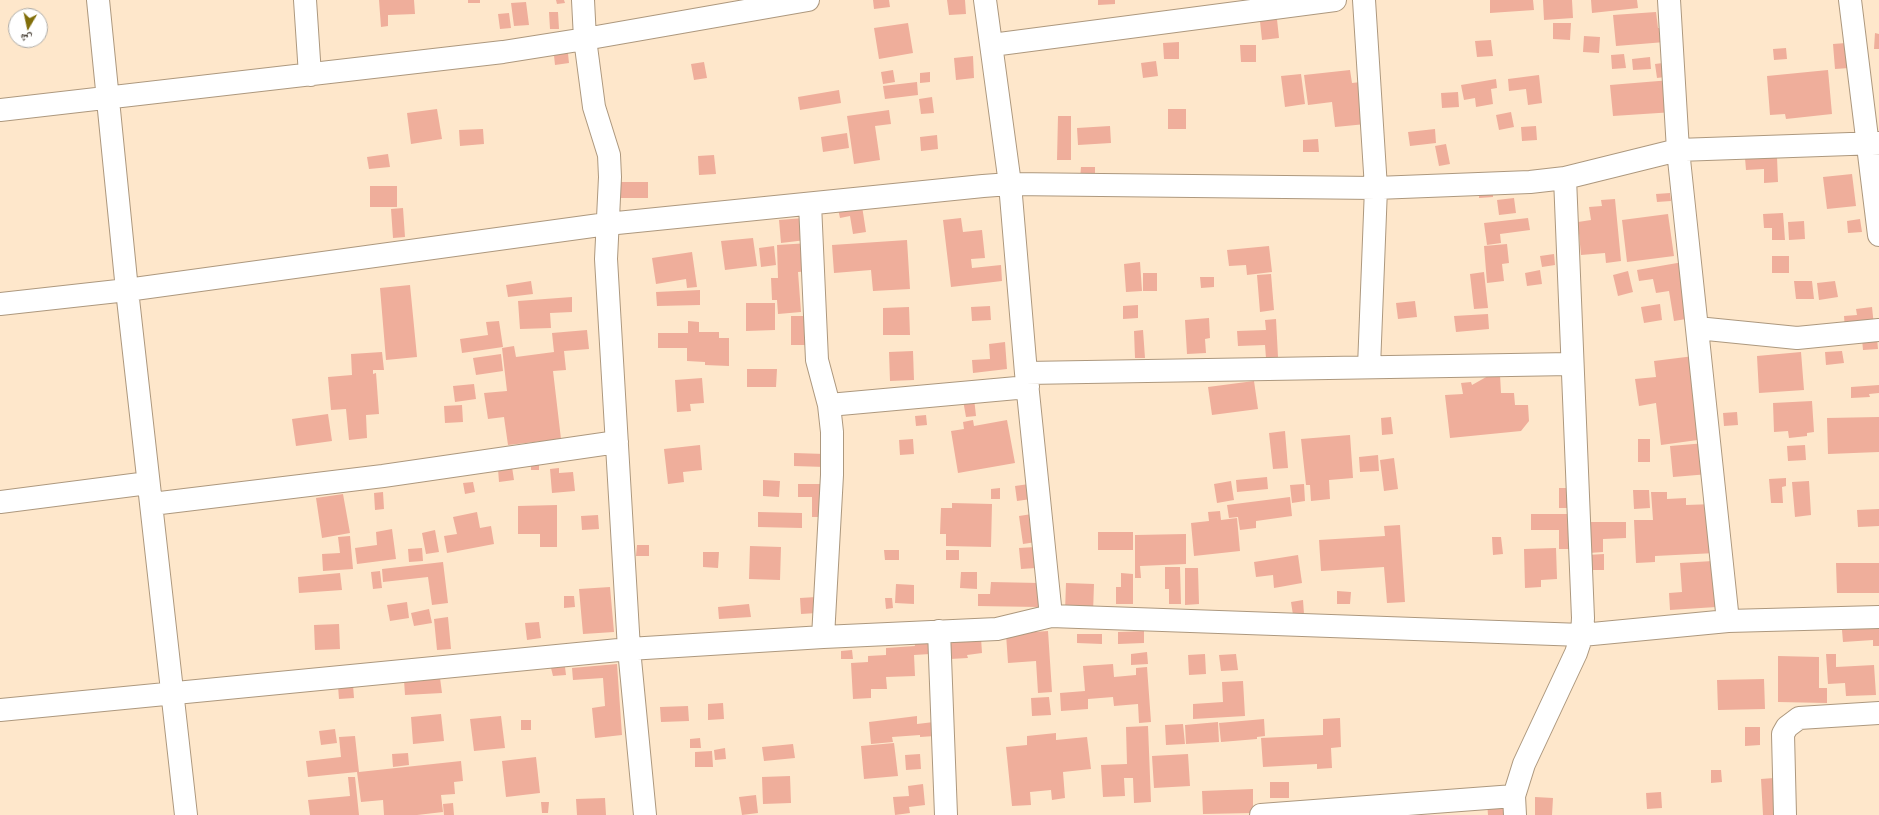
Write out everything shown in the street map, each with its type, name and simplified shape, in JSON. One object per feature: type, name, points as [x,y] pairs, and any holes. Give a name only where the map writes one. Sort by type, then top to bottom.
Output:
[{"type":"street","points":[[98,0],[127,290],[148,482],[152,504],[174,693],[186,815]]},
{"type":"street","points":[[304,0],[310,75]]},
{"type":"street","points":[[583,0],[585,39],[594,107],[609,155],[610,177],[606,259],[629,649],[645,815]]},
{"type":"street","points":[[0,110],[109,99],[503,52],[808,0]]},
{"type":"street","points":[[985,0],[1010,184],[1027,380],[1051,616]]},
{"type":"street","points":[[992,45],[1335,0]]},
{"type":"street","points":[[1364,0],[1376,188],[1369,367]]},
{"type":"street","points":[[1670,0],[1678,150],[1728,621]]},
{"type":"street","points":[[1850,0],[1873,143],[1879,235]]},
{"type":"street","points":[[0,304],[127,290],[607,224],[1010,184],[1376,188],[1530,182],[1564,178],[1678,150],[1873,143]]},
{"type":"street","points":[[1261,815],[1515,806],[1524,764],[1576,653],[1582,635],[1583,618],[1564,178]]},
{"type":"street","points":[[810,204],[817,360],[829,405],[832,432],[832,475],[823,637]]},
{"type":"street","points":[[1697,328],[1797,338],[1879,330]]},
{"type":"street","points":[[829,405],[1027,380],[1369,367],[1572,364]]},
{"type":"street","points":[[152,504],[383,476],[617,442]]},
{"type":"street","points":[[0,502],[148,482]]},
{"type":"street","points":[[0,710],[629,649],[823,637],[997,629],[1051,616],[1582,635],[1728,621],[1879,618]]},
{"type":"street","points":[[939,631],[946,815]]},
{"type":"street","points":[[1785,815],[1783,734],[1788,727],[1799,718],[1879,714]]},
{"type":"building","points":[[379,0],[414,0],[415,14],[388,15],[388,26],[381,27]]},
{"type":"building","points":[[468,0],[480,0],[480,3],[468,3]]},
{"type":"building","points":[[556,0],[564,0],[565,3],[557,4]]},
{"type":"building","points":[[873,0],[889,0],[890,7],[874,9]]},
{"type":"building","points":[[947,0],[965,0],[966,14],[949,15]]},
{"type":"building","points":[[1098,0],[1115,0],[1115,4],[1098,5]]},
{"type":"building","points":[[1490,0],[1533,0],[1534,10],[1490,13]]},
{"type":"building","points":[[1543,0],[1572,0],[1573,18],[1544,20]]},
{"type":"building","points":[[1591,0],[1637,0],[1638,8],[1592,13]]},
{"type":"building","points":[[526,2],[529,25],[514,26],[511,3]]},
{"type":"building","points":[[1276,10],[1279,38],[1262,40],[1259,12]]},
{"type":"building","points":[[549,12],[558,12],[559,29],[550,29]]},
{"type":"building","points":[[1656,12],[1658,28],[1663,28],[1665,42],[1616,46],[1613,15]]},
{"type":"building","points":[[509,13],[511,28],[500,29],[498,14]]},
{"type":"building","points":[[908,23],[913,53],[879,59],[874,28]]},
{"type":"building","points":[[1553,23],[1571,23],[1570,40],[1553,39]]},
{"type":"building","points":[[1875,33],[1879,34],[1879,49],[1874,49]]},
{"type":"building","points":[[1584,36],[1600,37],[1599,53],[1583,52]]},
{"type":"building","points":[[1491,40],[1493,56],[1477,57],[1475,41]]},
{"type":"building","points":[[1179,42],[1179,59],[1164,59],[1163,43]]},
{"type":"building","points":[[1846,43],[1849,68],[1835,69],[1833,44]]},
{"type":"building","points":[[567,44],[569,63],[555,65],[553,46]]},
{"type":"building","points":[[1240,45],[1256,45],[1256,62],[1241,62]]},
{"type":"building","points":[[1786,48],[1787,59],[1774,60],[1773,49]]},
{"type":"building","points":[[1624,54],[1626,68],[1612,69],[1611,55]]},
{"type":"building","points":[[973,56],[974,78],[956,80],[954,58]]},
{"type":"building","points":[[1650,57],[1651,69],[1633,70],[1632,59]]},
{"type":"building","points":[[1156,61],[1158,76],[1143,78],[1141,63]]},
{"type":"building","points":[[704,62],[707,78],[694,80],[691,64]]},
{"type":"building","points":[[1671,62],[1673,76],[1657,78],[1655,64]]},
{"type":"building","points":[[893,70],[895,82],[883,84],[881,72]]},
{"type":"building","points":[[1350,70],[1352,83],[1361,82],[1366,124],[1335,127],[1332,102],[1308,105],[1304,75]]},
{"type":"building","points":[[1828,70],[1832,114],[1786,119],[1785,114],[1770,115],[1767,76]]},
{"type":"building","points":[[930,72],[930,82],[920,83],[920,73]]},
{"type":"building","points":[[1301,74],[1305,104],[1285,107],[1281,76]]},
{"type":"building","points":[[1539,75],[1542,103],[1528,105],[1526,89],[1509,91],[1508,79]]},
{"type":"building","points":[[1496,79],[1497,88],[1491,89],[1493,104],[1476,107],[1475,98],[1464,100],[1461,85]]},
{"type":"building","points":[[1671,80],[1674,112],[1613,116],[1610,85]]},
{"type":"building","points":[[917,82],[918,95],[885,99],[883,86]]},
{"type":"building","points":[[839,90],[841,103],[800,110],[798,97]]},
{"type":"building","points":[[1458,92],[1459,107],[1442,108],[1441,93]]},
{"type":"building","points":[[932,97],[934,113],[921,114],[919,99]]},
{"type":"building","points":[[437,109],[442,139],[411,144],[407,113]]},
{"type":"building","points":[[1168,109],[1186,109],[1186,129],[1168,129]]},
{"type":"building","points":[[889,110],[891,124],[875,126],[880,160],[854,164],[847,116]]},
{"type":"building","points":[[1511,112],[1514,127],[1499,130],[1496,115]]},
{"type":"building","points":[[1058,116],[1071,116],[1071,160],[1057,160]]},
{"type":"building","points":[[1110,126],[1111,143],[1078,145],[1077,128]]},
{"type":"building","points":[[1536,126],[1537,140],[1522,141],[1521,127]]},
{"type":"building","points":[[483,129],[484,144],[460,146],[459,130]]},
{"type":"building","points":[[1435,129],[1436,143],[1410,146],[1408,132]]},
{"type":"building","points":[[847,133],[849,148],[823,152],[821,137]]},
{"type":"building","points":[[937,135],[938,149],[921,151],[920,137]]},
{"type":"building","points":[[1318,139],[1319,152],[1303,152],[1303,140]]},
{"type":"building","points":[[1446,144],[1450,164],[1439,166],[1435,146]]},
{"type":"building","points":[[388,154],[390,167],[369,169],[367,157]]},
{"type":"building","points":[[714,155],[716,174],[699,175],[698,156]]},
{"type":"building","points":[[1777,157],[1778,182],[1764,183],[1764,169],[1746,170],[1745,158]]},
{"type":"building","points":[[1081,167],[1095,167],[1095,179],[1080,179]]},
{"type":"building","points":[[1852,174],[1856,206],[1827,209],[1823,177]]},
{"type":"building","points":[[620,182],[648,182],[648,198],[621,198]]},
{"type":"building","points":[[370,186],[397,186],[397,207],[370,207]]},
{"type":"building","points":[[1493,187],[1493,197],[1479,198],[1479,188]]},
{"type":"building","points":[[1670,193],[1671,201],[1657,202],[1656,194]]},
{"type":"building","points":[[1514,198],[1516,213],[1499,215],[1497,200]]},
{"type":"building","points":[[1615,199],[1621,261],[1606,263],[1605,253],[1581,255],[1578,222],[1591,220],[1589,207],[1602,206],[1601,200]]},
{"type":"building","points":[[862,206],[866,232],[853,234],[850,216],[840,218],[838,209]]},
{"type":"building","points":[[403,208],[405,237],[393,238],[391,209]]},
{"type":"building","points":[[1783,213],[1785,240],[1772,240],[1772,228],[1764,228],[1763,214]]},
{"type":"building","points":[[1668,214],[1674,256],[1627,262],[1622,220]]},
{"type":"building","points":[[804,218],[806,240],[781,243],[779,220]]},
{"type":"building","points":[[961,218],[963,232],[982,230],[985,258],[971,259],[972,268],[1001,265],[1002,281],[951,287],[943,220]]},
{"type":"building","points":[[1528,218],[1530,230],[1500,234],[1501,243],[1487,245],[1484,223]]},
{"type":"building","points":[[1860,219],[1862,232],[1848,233],[1847,221]]},
{"type":"building","points":[[1804,221],[1805,239],[1789,240],[1788,222]]},
{"type":"building","points":[[753,238],[757,266],[725,270],[721,241]]},
{"type":"building","points":[[907,240],[910,289],[873,291],[871,270],[834,273],[832,245]]},
{"type":"building","points":[[810,243],[811,271],[798,272],[801,312],[778,314],[777,300],[772,300],[771,278],[778,278],[777,245]]},
{"type":"building","points":[[1507,244],[1509,263],[1502,264],[1504,281],[1487,283],[1484,246]]},
{"type":"building","points":[[774,246],[776,265],[761,267],[759,248]]},
{"type":"building","points":[[1269,246],[1272,272],[1247,275],[1246,265],[1229,266],[1227,250]]},
{"type":"building","points":[[692,252],[697,287],[687,288],[686,279],[656,284],[652,258]]},
{"type":"building","points":[[1554,254],[1555,265],[1542,267],[1540,256]]},
{"type":"building","points":[[1772,256],[1789,256],[1789,273],[1772,273]]},
{"type":"building","points":[[1140,262],[1142,291],[1126,292],[1124,264]]},
{"type":"building","points":[[1683,262],[1692,318],[1674,321],[1669,291],[1656,293],[1653,279],[1639,281],[1637,270]]},
{"type":"building","points":[[1540,270],[1542,284],[1527,286],[1525,273]]},
{"type":"building","points":[[1628,271],[1633,292],[1618,296],[1613,275]]},
{"type":"building","points":[[1484,272],[1488,308],[1474,309],[1470,274]]},
{"type":"building","points":[[1143,273],[1157,273],[1157,291],[1143,291]]},
{"type":"building","points":[[1271,274],[1274,310],[1260,312],[1257,275]]},
{"type":"building","points":[[1200,277],[1214,277],[1214,287],[1201,288]]},
{"type":"building","points":[[531,281],[533,294],[508,297],[506,285]]},
{"type":"building","points":[[1794,281],[1812,281],[1814,299],[1796,299]]},
{"type":"building","points":[[1835,281],[1838,297],[1819,300],[1817,283]]},
{"type":"building","points":[[410,285],[417,357],[386,360],[380,288]]},
{"type":"building","points":[[700,290],[700,305],[657,306],[656,292]]},
{"type":"building","points":[[572,297],[572,312],[550,313],[551,328],[520,329],[518,301]]},
{"type":"building","points":[[1415,301],[1417,317],[1398,319],[1396,303]]},
{"type":"building","points":[[746,303],[775,303],[775,330],[746,331]]},
{"type":"building","points":[[1660,304],[1662,320],[1644,323],[1641,307]]},
{"type":"building","points":[[1138,305],[1138,318],[1123,319],[1123,306]]},
{"type":"building","points":[[990,306],[991,320],[972,321],[971,307]]},
{"type":"building","points":[[909,307],[910,335],[883,335],[883,308]]},
{"type":"building","points":[[1872,307],[1874,326],[1845,329],[1844,316],[1857,315],[1856,309]]},
{"type":"building","points":[[1488,314],[1489,329],[1456,332],[1454,316]]},
{"type":"building","points":[[791,316],[808,316],[808,345],[791,345]]},
{"type":"building","points":[[1209,318],[1210,338],[1205,339],[1206,353],[1187,354],[1185,320]]},
{"type":"building","points":[[1276,319],[1278,357],[1266,358],[1265,345],[1238,346],[1237,331],[1266,330],[1265,320]]},
{"type":"building","points":[[499,321],[503,347],[462,353],[460,339],[488,335],[486,322]]},
{"type":"building","points":[[688,321],[699,322],[699,332],[719,332],[719,338],[729,338],[729,366],[705,365],[705,362],[687,361],[687,348],[658,348],[658,333],[688,333]]},
{"type":"building","points":[[587,330],[589,349],[564,351],[566,370],[553,371],[561,439],[508,445],[504,417],[488,419],[484,393],[507,391],[502,348],[514,346],[516,357],[554,352],[552,333]]},
{"type":"building","points":[[1143,330],[1145,358],[1135,358],[1134,331]]},
{"type":"building","points":[[1877,338],[1878,349],[1863,350],[1862,339]]},
{"type":"building","points":[[1005,342],[1007,369],[973,373],[972,360],[990,359],[989,344]]},
{"type":"building","points":[[913,351],[914,380],[890,381],[889,352]]},
{"type":"building","points":[[1842,351],[1844,363],[1826,365],[1825,352]]},
{"type":"building","points":[[382,352],[384,370],[373,370],[373,374],[376,373],[379,414],[366,415],[367,438],[349,440],[346,409],[331,410],[328,377],[352,375],[351,354]]},
{"type":"building","points":[[1801,352],[1804,390],[1759,393],[1757,356]]},
{"type":"building","points":[[501,354],[503,371],[476,375],[473,358]]},
{"type":"building","points":[[1694,356],[1705,439],[1661,445],[1656,403],[1639,406],[1635,379],[1656,377],[1654,361]]},
{"type":"building","points":[[747,369],[777,369],[776,387],[747,387]]},
{"type":"building","points":[[1500,375],[1501,393],[1514,393],[1515,405],[1528,405],[1529,421],[1521,431],[1450,438],[1445,395],[1463,394],[1461,383],[1471,382],[1472,385],[1488,376]]},
{"type":"building","points":[[702,378],[704,403],[690,404],[691,411],[677,412],[675,380]]},
{"type":"building","points":[[1254,381],[1258,409],[1212,415],[1208,387]]},
{"type":"building","points":[[474,384],[476,399],[455,402],[453,386]]},
{"type":"building","points":[[1879,385],[1879,393],[1869,394],[1870,397],[1851,398],[1851,387]]},
{"type":"building","points":[[974,398],[976,416],[966,417],[963,400]]},
{"type":"building","points":[[1812,401],[1814,432],[1807,433],[1807,436],[1789,438],[1788,431],[1774,432],[1773,403]]},
{"type":"building","points":[[462,405],[463,422],[445,423],[444,406]]},
{"type":"building","points":[[1737,412],[1738,425],[1724,426],[1723,413]]},
{"type":"building","points":[[328,414],[332,441],[296,446],[292,419]]},
{"type":"building","points":[[926,415],[927,425],[916,426],[915,416]]},
{"type":"building","points":[[1391,417],[1393,434],[1382,435],[1381,418]]},
{"type":"building","points":[[1879,417],[1879,452],[1828,454],[1827,418]]},
{"type":"building","points":[[973,420],[974,426],[1007,420],[1015,463],[958,473],[951,431],[964,429],[963,422]]},
{"type":"building","points":[[1285,431],[1288,468],[1273,469],[1269,433]]},
{"type":"building","points":[[1350,435],[1353,478],[1329,480],[1330,499],[1311,501],[1310,485],[1306,485],[1301,439]]},
{"type":"building","points":[[913,439],[914,454],[900,455],[899,440]]},
{"type":"building","points":[[1638,439],[1650,439],[1650,462],[1638,462]]},
{"type":"building","points":[[1706,443],[1709,474],[1673,477],[1670,446]]},
{"type":"building","points":[[700,445],[702,470],[683,472],[684,482],[668,484],[664,449]]},
{"type":"building","points":[[1805,445],[1806,460],[1788,461],[1787,446]]},
{"type":"building","points":[[794,453],[825,454],[825,467],[794,466]]},
{"type":"building","points":[[1378,455],[1379,471],[1360,472],[1359,457]]},
{"type":"building","points":[[1394,458],[1398,489],[1384,491],[1380,460]]},
{"type":"building","points":[[531,462],[539,462],[539,470],[531,470]]},
{"type":"building","points":[[512,467],[514,480],[499,482],[498,469]]},
{"type":"building","points":[[559,468],[559,473],[573,472],[575,491],[552,493],[550,469]]},
{"type":"building","points":[[1267,477],[1268,489],[1237,492],[1236,480]]},
{"type":"building","points":[[1786,478],[1786,486],[1782,487],[1783,503],[1771,503],[1769,479]]},
{"type":"building","points":[[763,480],[780,481],[779,497],[763,496]]},
{"type":"building","points":[[1231,481],[1234,500],[1217,503],[1214,484]]},
{"type":"building","points":[[1809,481],[1811,515],[1795,517],[1792,482]]},
{"type":"building","points":[[473,482],[475,492],[465,494],[463,483]]},
{"type":"building","points":[[798,484],[825,484],[826,517],[812,517],[812,497],[798,497]]},
{"type":"building","points":[[1029,484],[1031,499],[1017,501],[1015,486]]},
{"type":"building","points":[[1304,484],[1305,501],[1292,503],[1290,485]]},
{"type":"building","points":[[1000,488],[1000,499],[991,499],[991,489]]},
{"type":"building","points":[[1559,488],[1572,488],[1573,508],[1559,508]]},
{"type":"building","points":[[1633,490],[1649,490],[1650,508],[1634,509]]},
{"type":"building","points":[[383,492],[384,509],[375,510],[374,493]]},
{"type":"building","points":[[1651,492],[1667,492],[1667,499],[1686,498],[1686,505],[1714,504],[1716,553],[1655,556],[1655,562],[1636,563],[1634,520],[1653,520]]},
{"type":"building","points":[[343,494],[350,533],[322,538],[316,498]]},
{"type":"building","points":[[1290,497],[1292,516],[1256,521],[1256,528],[1240,530],[1238,517],[1229,518],[1227,505]]},
{"type":"building","points":[[952,503],[992,504],[991,547],[946,546],[946,534],[940,534],[941,508],[952,508]]},
{"type":"building","points":[[557,505],[557,547],[540,547],[540,534],[518,534],[518,506]]},
{"type":"building","points":[[1879,509],[1879,526],[1858,527],[1857,510]]},
{"type":"building","points":[[1220,511],[1221,520],[1237,518],[1240,551],[1194,556],[1191,523],[1209,521],[1208,512]]},
{"type":"building","points":[[477,512],[480,528],[491,526],[494,544],[447,553],[444,536],[457,534],[453,517]]},
{"type":"building","points":[[758,512],[802,513],[802,528],[758,527]]},
{"type":"building","points":[[1032,514],[1036,542],[1023,544],[1019,516]]},
{"type":"building","points":[[1531,514],[1573,514],[1573,549],[1559,549],[1559,530],[1531,530]]},
{"type":"building","points":[[598,515],[599,529],[582,530],[581,516]]},
{"type":"building","points":[[1588,522],[1626,522],[1626,538],[1603,539],[1603,552],[1589,553]]},
{"type":"building","points":[[1400,525],[1405,602],[1387,603],[1384,567],[1321,571],[1319,540],[1385,536],[1384,526]]},
{"type":"building","points":[[392,529],[396,559],[357,564],[355,548],[377,545],[376,532]]},
{"type":"building","points":[[435,530],[439,552],[426,554],[422,533]]},
{"type":"building","points":[[1098,532],[1133,532],[1133,550],[1098,550]]},
{"type":"building","points":[[1186,534],[1186,564],[1140,566],[1141,578],[1135,578],[1135,535]]},
{"type":"building","points":[[350,536],[353,569],[323,571],[322,554],[340,553],[338,537]]},
{"type":"building","points":[[1492,537],[1501,537],[1503,554],[1493,555]]},
{"type":"building","points":[[637,545],[649,545],[649,556],[636,556]]},
{"type":"building","points":[[750,546],[781,547],[780,580],[749,579]]},
{"type":"building","points":[[1035,547],[1036,568],[1021,569],[1019,548]]},
{"type":"building","points":[[422,548],[423,561],[409,562],[408,549]]},
{"type":"building","points":[[1556,548],[1557,579],[1541,580],[1541,587],[1525,588],[1524,549]]},
{"type":"building","points":[[884,550],[899,550],[899,560],[885,560]]},
{"type":"building","points":[[946,550],[959,550],[959,560],[946,560]]},
{"type":"building","points":[[703,552],[719,552],[718,568],[703,567]]},
{"type":"building","points":[[1604,554],[1604,570],[1587,570],[1587,555]]},
{"type":"building","points":[[1298,555],[1302,583],[1274,588],[1273,575],[1256,577],[1254,562]]},
{"type":"building","points":[[1713,561],[1716,607],[1670,610],[1669,593],[1682,592],[1680,563]]},
{"type":"building","points":[[443,562],[448,603],[432,605],[428,577],[383,582],[382,569]]},
{"type":"building","points":[[1836,563],[1879,563],[1879,593],[1837,593]]},
{"type":"building","points":[[1165,567],[1180,567],[1181,604],[1169,604],[1169,589],[1165,589]]},
{"type":"building","points":[[1185,568],[1198,568],[1199,604],[1185,605]]},
{"type":"building","points":[[380,571],[382,588],[373,589],[371,572]]},
{"type":"building","points":[[961,572],[977,572],[977,589],[960,588]]},
{"type":"building","points":[[340,573],[342,590],[299,593],[298,577]]},
{"type":"building","points":[[1121,573],[1133,574],[1133,604],[1116,604],[1116,587],[1121,587]]},
{"type":"building","points":[[991,582],[1039,583],[1038,607],[978,606],[978,594],[990,594]]},
{"type":"building","points":[[1066,583],[1094,584],[1093,613],[1065,612]]},
{"type":"building","points":[[896,584],[914,585],[914,604],[895,603]]},
{"type":"building","points":[[610,587],[614,632],[583,634],[579,589]]},
{"type":"building","points":[[1337,591],[1351,592],[1350,604],[1337,604]]},
{"type":"building","points":[[564,596],[574,596],[575,607],[564,608]]},
{"type":"building","points":[[816,597],[817,613],[801,614],[800,598]]},
{"type":"building","points":[[885,598],[892,598],[893,608],[886,609]]},
{"type":"building","points":[[1303,600],[1304,614],[1293,615],[1291,602]]},
{"type":"building","points":[[407,602],[409,618],[390,621],[387,605]]},
{"type":"building","points":[[749,604],[751,617],[719,619],[718,607]]},
{"type":"building","points":[[429,609],[432,623],[414,626],[411,613]]},
{"type":"building","points":[[448,617],[451,649],[437,650],[434,619]]},
{"type":"building","points":[[539,622],[541,638],[527,640],[525,623]]},
{"type":"building","points":[[339,624],[340,649],[315,650],[314,625]]},
{"type":"building","points":[[1879,627],[1879,646],[1873,646],[1873,640],[1843,642],[1842,630]]},
{"type":"building","points":[[1048,631],[1052,692],[1038,693],[1036,661],[1008,663],[1006,634]]},
{"type":"building","points":[[1144,631],[1144,643],[1118,644],[1118,632]]},
{"type":"building","points":[[1077,634],[1102,634],[1102,644],[1077,643]]},
{"type":"building","points":[[981,638],[982,653],[967,655],[968,658],[950,659],[949,640]]},
{"type":"building","points":[[929,640],[930,654],[914,655],[915,676],[886,677],[887,689],[871,689],[871,698],[853,699],[851,663],[868,662],[868,656],[886,655],[886,648],[915,646],[914,641]]},
{"type":"building","points":[[852,650],[853,659],[841,659],[841,651]]},
{"type":"building","points":[[1147,652],[1148,664],[1131,665],[1131,654]]},
{"type":"building","points":[[1205,654],[1206,674],[1189,675],[1188,655]]},
{"type":"building","points":[[1236,654],[1238,670],[1221,671],[1219,655]]},
{"type":"building","points":[[1826,654],[1836,654],[1836,667],[1874,665],[1876,695],[1846,696],[1845,683],[1828,684]]},
{"type":"building","points":[[1778,656],[1819,657],[1819,688],[1827,688],[1827,703],[1778,702]]},
{"type":"building","points":[[617,664],[622,735],[595,738],[592,708],[605,706],[603,678],[573,680],[572,668]]},
{"type":"building","points":[[1113,664],[1114,677],[1136,675],[1136,668],[1147,667],[1151,722],[1139,723],[1138,704],[1114,706],[1113,697],[1088,699],[1088,709],[1061,711],[1060,693],[1085,691],[1083,666]]},
{"type":"building","points":[[565,667],[566,675],[553,676],[551,668]]},
{"type":"building","points":[[440,678],[442,693],[405,695],[404,680]]},
{"type":"building","points":[[1764,679],[1765,709],[1718,710],[1717,680]]},
{"type":"building","points":[[1243,681],[1245,716],[1193,719],[1193,704],[1223,702],[1222,682]]},
{"type":"building","points":[[353,685],[354,698],[339,699],[338,686]]},
{"type":"building","points":[[1049,697],[1051,715],[1032,716],[1031,698]]},
{"type":"building","points":[[723,703],[724,719],[708,720],[708,704]]},
{"type":"building","points":[[688,706],[689,721],[661,722],[660,707]]},
{"type":"building","points":[[441,714],[444,741],[413,744],[411,717]]},
{"type":"building","points":[[501,716],[505,748],[474,751],[470,719]]},
{"type":"building","points":[[917,716],[917,724],[934,722],[935,736],[920,737],[920,735],[892,737],[893,742],[871,744],[869,722]]},
{"type":"building","points":[[1340,718],[1341,747],[1331,748],[1332,768],[1317,769],[1317,764],[1263,767],[1261,738],[1323,735],[1323,719]]},
{"type":"building","points":[[1264,719],[1265,736],[1257,737],[1257,739],[1221,742],[1219,723]]},
{"type":"building","points":[[521,720],[531,720],[531,730],[521,730]]},
{"type":"building","points":[[1218,722],[1219,742],[1186,744],[1185,725]]},
{"type":"building","points":[[1183,724],[1185,744],[1166,745],[1165,725]]},
{"type":"building","points":[[1148,726],[1151,802],[1134,803],[1133,778],[1124,778],[1125,796],[1103,797],[1101,765],[1127,764],[1126,727]]},
{"type":"building","points":[[1745,727],[1760,727],[1760,745],[1745,746]]},
{"type":"building","points":[[335,729],[337,743],[321,745],[319,731]]},
{"type":"building","points":[[1056,733],[1056,740],[1087,737],[1091,769],[1063,772],[1065,798],[1052,800],[1051,790],[1030,792],[1031,805],[1012,806],[1006,747],[1027,745],[1027,736]]},
{"type":"building","points":[[355,736],[359,772],[461,761],[463,781],[454,782],[455,794],[441,795],[443,812],[417,815],[384,815],[383,800],[361,802],[357,772],[308,777],[306,761],[341,757],[339,737]]},
{"type":"building","points":[[700,738],[701,748],[690,748],[690,739]]},
{"type":"building","points":[[894,743],[898,776],[864,779],[861,746]]},
{"type":"building","points":[[793,744],[795,758],[764,761],[762,747]]},
{"type":"building","points":[[725,748],[726,759],[715,760],[714,750]]},
{"type":"building","points":[[712,751],[713,767],[695,767],[695,752]]},
{"type":"building","points":[[408,753],[409,765],[393,767],[392,754]]},
{"type":"building","points":[[920,754],[921,769],[906,770],[905,755]]},
{"type":"building","points":[[1188,754],[1190,786],[1154,788],[1152,756]]},
{"type":"building","points":[[536,757],[540,793],[506,797],[502,761]]},
{"type":"building","points":[[1711,770],[1721,770],[1722,782],[1711,783]]},
{"type":"building","points":[[790,776],[791,803],[763,804],[762,777]]},
{"type":"building","points":[[348,777],[355,777],[359,815],[310,815],[308,800],[350,796]]},
{"type":"building","points":[[1774,778],[1776,815],[1763,815],[1761,779]]},
{"type":"building","points":[[1270,782],[1289,782],[1289,798],[1270,798]]},
{"type":"building","points":[[923,784],[925,805],[909,807],[910,813],[895,815],[893,797],[909,796],[908,786]]},
{"type":"building","points":[[1253,789],[1253,813],[1203,814],[1202,791]]},
{"type":"building","points":[[1661,792],[1662,808],[1647,809],[1646,793]]},
{"type":"building","points":[[756,795],[758,813],[742,815],[739,797]]},
{"type":"building","points":[[1535,797],[1553,798],[1552,815],[1535,815]]},
{"type":"building","points":[[605,798],[606,815],[577,815],[576,799]]},
{"type":"building","points":[[541,802],[549,802],[548,813],[542,813]]},
{"type":"building","points":[[1487,802],[1506,802],[1506,815],[1488,815]]},
{"type":"building","points":[[453,803],[454,815],[444,815],[443,804]]}]
